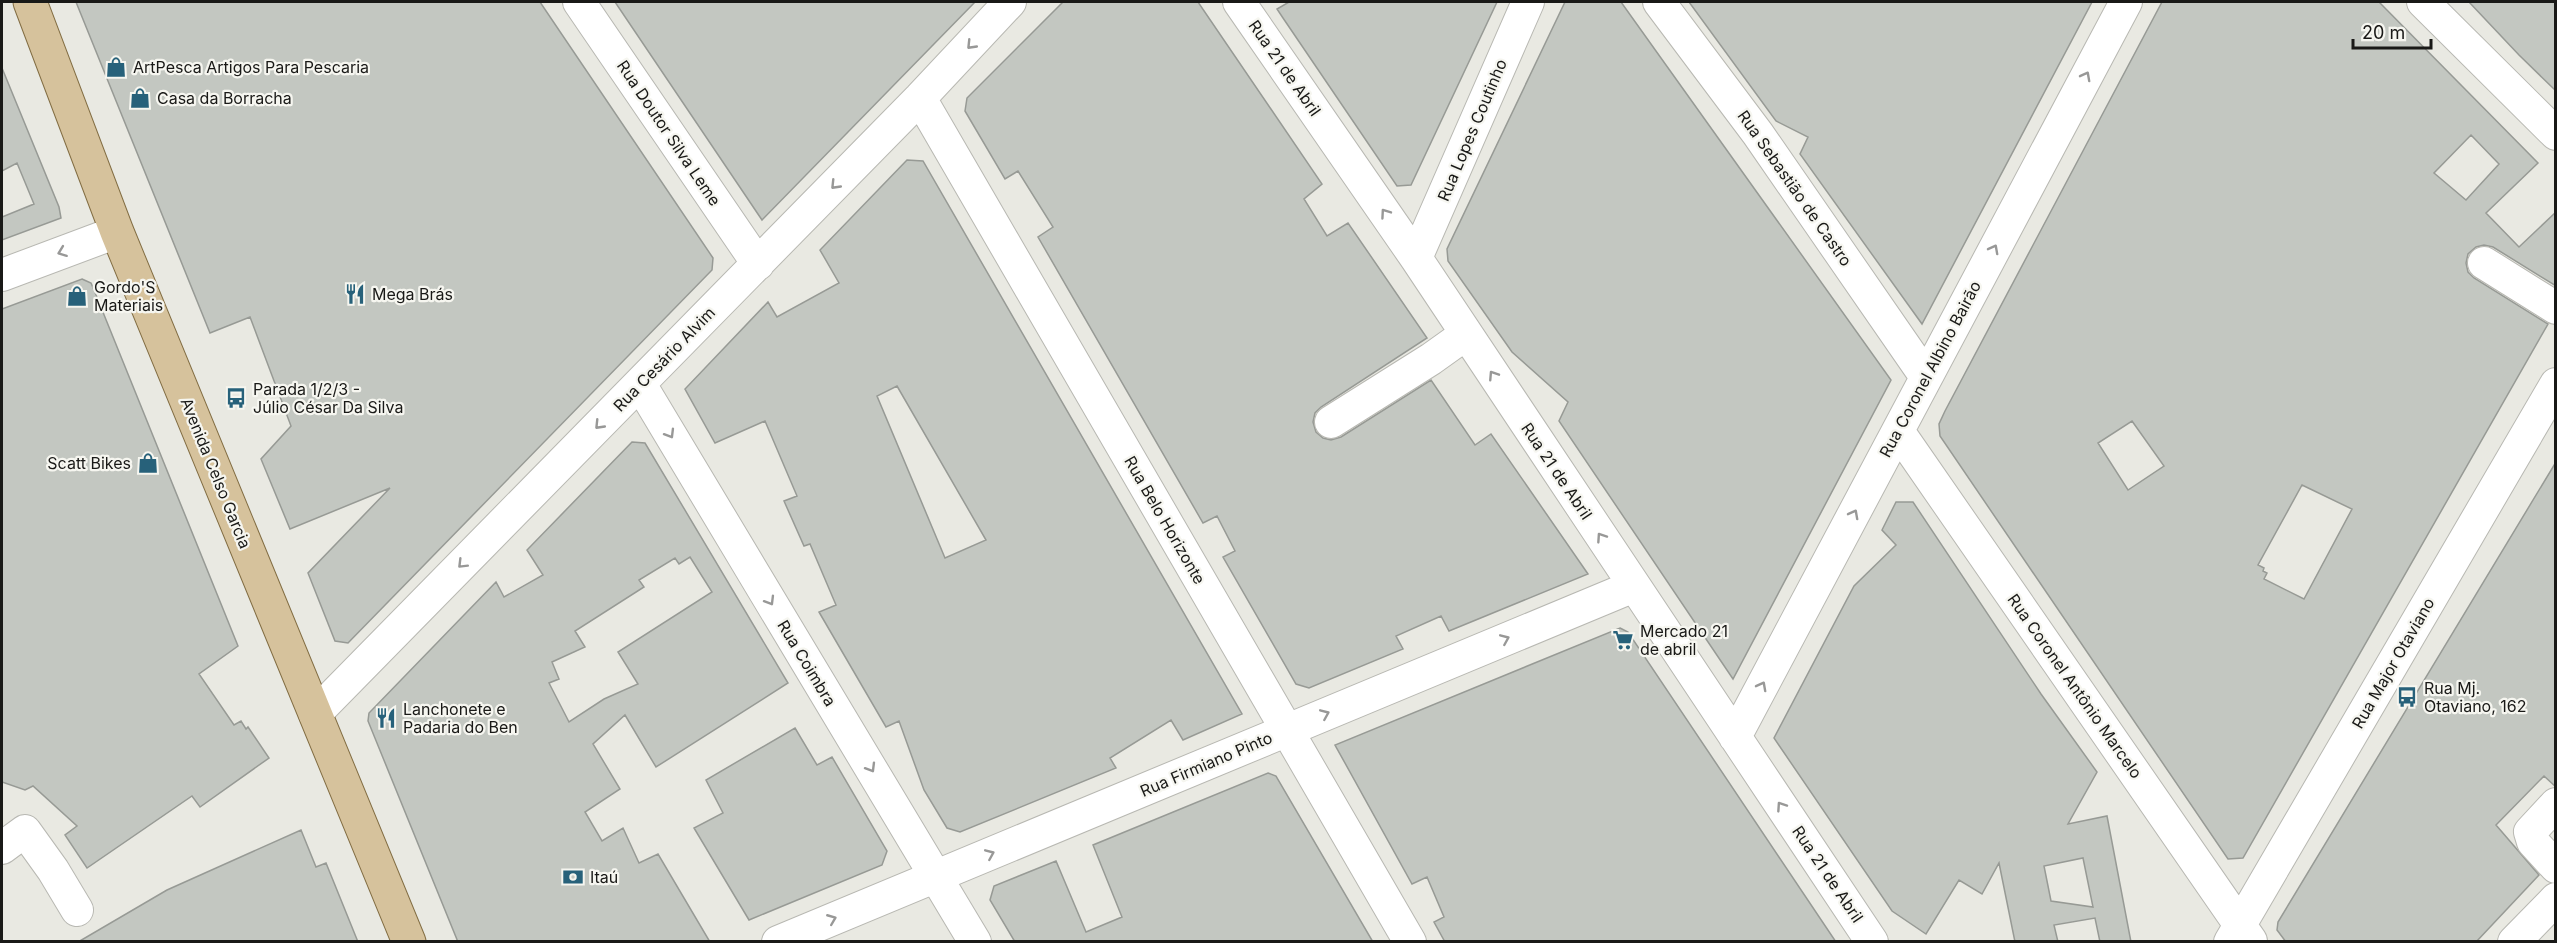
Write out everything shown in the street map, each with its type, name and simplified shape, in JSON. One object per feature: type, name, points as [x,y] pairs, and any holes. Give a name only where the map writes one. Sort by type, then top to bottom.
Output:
[{"type":"main road","name":"Avenida Celso Garcia","points":[[30,2],[117,232],[409,942]]},
{"type":"street","name":"Rua Doutor Silva Leme","points":[[579,2],[758,264]]},
{"type":"street","name":"Rua Cesário Alvim","points":[[315,714],[758,264],[1010,2]]},
{"type":"street","name":"Rua 21 de Abril","points":[[1239,2],[1416,258],[1872,942]]},
{"type":"street","name":"Rua Lopes Coutinho","points":[[1416,258],[1528,2]]},
{"type":"street","name":"Rua Sebastião de Castro","points":[[1659,2],[1758,134],[1926,377]]},
{"type":"street","name":"Rua Coronel Albino Bairão","points":[[1735,737],[2126,2]]},
{"type":"street","points":[[2424,2],[2556,134]]},
{"type":"street","name":"Rua Belo Horizonte","points":[[920,98],[1410,942]]},
{"type":"street","points":[[2,275],[117,232]]},
{"type":"street","points":[[2484,263],[2556,308]]},
{"type":"street","points":[[1332,422],[1466,334]]},
{"type":"street","name":"Rua Coimbra","points":[[640,384],[975,942]]},
{"type":"street","name":"Rua Major Otaviano","points":[[2241,936],[2556,384]]},
{"type":"street","name":"Rua Coronel Antônio Marcelo","points":[[1898,431],[2241,936]]},
{"type":"street","name":"Rua Firmiano Pinto","points":[[777,942],[1634,585]]},
{"type":"street","points":[[2556,804],[2530,832],[2533,842],[2556,867]]},
{"type":"street","points":[[2,848],[25,831],[78,910]]},
{"type":"street","points":[[2514,942],[2556,899]]},
{"type":"building","points":[[76,2],[540,2],[713,258],[712,270],[348,643],[335,641],[308,573],[390,488],[290,529],[261,459],[291,426],[250,317],[210,333]]},
{"type":"building","points":[[615,2],[975,2],[762,220]]},
{"type":"building","points":[[1063,2],[1198,2],[1322,184],[1304,199],[1327,236],[1348,223],[1427,338],[1321,407],[1315,413],[1313,422],[1316,432],[1323,438],[1331,440],[1341,437],[1431,380],[1475,445],[1491,434],[1588,574],[1449,631],[1441,616],[1396,636],[1403,649],[1309,688],[1296,684],[1223,557],[1235,551],[1217,516],[1203,523],[1038,237],[1053,227],[1018,171],[1005,179],[965,111],[967,98]]},
{"type":"building","points":[[1289,2],[1497,2],[1411,185],[1397,186],[1277,9]]},
{"type":"building","points":[[1565,2],[1621,2],[1891,380],[1733,679],[1559,421],[1568,402],[1512,352],[1448,261],[1447,249]]},
{"type":"building","points":[[1689,2],[2092,2],[1922,324],[1800,154],[1808,137],[1776,121]]},
{"type":"building","points":[[2162,2],[2379,2],[2538,163],[2486,213],[2519,247],[2556,212],[2556,286],[2493,247],[2484,245],[2476,247],[2468,254],[2466,263],[2468,272],[2474,278],[2548,324],[2243,858],[2228,859],[1940,436],[1939,424]],"holes":[[[2471,135],[2499,164],[2466,200],[2434,173]],[[2132,421],[2164,466],[2128,490],[2098,443]],[[2302,485],[2352,509],[2304,599],[2264,579],[2267,573],[2258,565]]]},
{"type":"building","points":[[2469,2],[2556,2],[2556,91],[2519,55]]},
{"type":"building","points":[[2,68],[59,207],[61,218],[2,240],[2,217],[34,204],[17,163],[2,171]]},
{"type":"building","points":[[907,160],[923,161],[1242,714],[1183,740],[1171,720],[1110,758],[1116,768],[960,832],[947,828],[924,790],[899,721],[886,727],[819,612],[836,605],[810,544],[804,546],[784,501],[797,496],[765,421],[715,443],[685,389],[768,302],[777,317],[839,283],[820,250]],"holes":[[[897,386],[986,540],[945,558],[877,396]]]},
{"type":"building","points":[[82,279],[91,283],[94,290],[238,646],[199,674],[234,725],[241,721],[246,729],[248,727],[269,758],[200,807],[192,796],[87,868],[65,835],[77,826],[33,786],[25,790],[2,782],[2,309]]},
{"type":"building","points":[[632,442],[645,443],[788,683],[656,767],[625,715],[593,744],[620,789],[585,812],[602,841],[623,828],[639,863],[658,854],[710,942],[458,942],[368,721],[369,713],[496,582],[504,597],[543,575],[527,550]],"holes":[[[690,557],[712,592],[618,652],[638,684],[604,699],[569,722],[549,683],[559,679],[552,662],[585,647],[575,631],[644,587],[639,580],[675,558],[679,564]]]},
{"type":"building","points":[[2556,462],[2556,787],[2544,776],[2496,825],[2539,875],[2476,942],[2286,942],[2277,930],[2278,922]]},
{"type":"building","points":[[1896,502],[1913,502],[2041,694],[2097,772],[2068,824],[2107,816],[2131,942],[2100,942],[2095,918],[2054,925],[2058,942],[2015,942],[1999,863],[1982,894],[1959,880],[1926,934],[1892,911],[1774,738],[1854,586],[1896,545],[1882,530]],"holes":[[[2083,858],[2093,907],[2051,901],[2044,866]]]},
{"type":"building","points":[[1620,628],[1628,632],[1836,942],[1445,942],[1434,922],[1444,917],[1427,877],[1412,884],[1335,745]]},
{"type":"building","points":[[795,728],[817,765],[832,757],[887,851],[882,865],[749,920],[694,828],[723,813],[706,780]]},
{"type":"building","points":[[1268,773],[1276,776],[1373,942],[1015,942],[990,900],[994,886],[1056,861],[1086,932],[1122,917],[1093,845]]},
{"type":"building","points":[[301,830],[316,867],[326,863],[358,942],[78,942],[167,890]]},
{"type":"place","name":"ArtPesca Artigos Para Pescaria","points":[[116,67]]},
{"type":"place","name":"Casa da Borracha","points":[[140,98]]},
{"type":"place","name":"Mega Brás","points":[[355,294]]},
{"type":"place","name":"Gordo'S Materiais","points":[[77,296]]},
{"type":"place","name":"Parada 1/2/3 - Júlio César Da Silva","points":[[236,398]]},
{"type":"place","name":"Scatt Bikes","points":[[148,463]]},
{"type":"place","name":"Mercado 21 de abril","points":[[1623,640]]},
{"type":"place","name":"Rua Mj. Otaviano, 162","points":[[2407,697]]},
{"type":"place","name":"Lanchonete e Padaria do Ben","points":[[386,718]]},
{"type":"place","name":"Itaú","points":[[573,877]]}]
